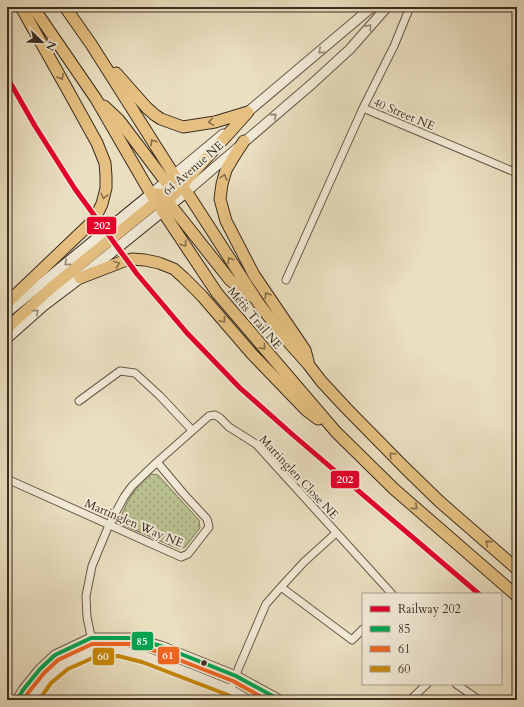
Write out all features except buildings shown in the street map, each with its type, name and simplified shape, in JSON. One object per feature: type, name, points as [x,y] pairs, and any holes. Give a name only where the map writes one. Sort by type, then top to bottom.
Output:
[{"type":"main road","points":[[7,303],[94,220],[102,204],[106,188],[105,163],[97,143],[21,7]]},
{"type":"main road","name":"Métis Trail NE","points":[[33,7],[96,99],[162,201],[217,293],[336,432],[394,489],[517,596]]},
{"type":"main road","name":"Métis Trail NE","points":[[65,7],[91,44],[176,185],[259,304],[291,345],[346,408],[405,468],[440,502],[517,569]]},
{"type":"main road","points":[[91,44],[147,108],[161,120],[183,127],[215,122],[248,112]]},
{"type":"main road","points":[[96,99],[119,120],[176,185]]},
{"type":"main road","points":[[7,328],[51,288],[149,208],[162,201],[248,112]]},
{"type":"main road","points":[[244,141],[226,170],[222,184],[220,199],[226,221],[254,275],[305,350],[308,364]]},
{"type":"main road","points":[[162,201],[230,280],[259,304]]},
{"type":"main road","name":"64 Avenue NE","points":[[7,338],[43,306],[80,278],[162,201]]},
{"type":"main road","name":"64 Avenue NE","points":[[7,312],[162,201]]},
{"type":"main road","points":[[80,278],[132,259],[159,263],[174,269],[202,296],[252,354],[306,410],[336,432]]},
{"type":"street","points":[[248,112],[372,7]]},
{"type":"street","name":"64 Avenue NE","points":[[162,201],[176,185],[244,141],[313,83],[350,49],[387,7]]},
{"type":"street","name":"40 Street NE","points":[[410,7],[394,46],[363,108],[517,173]]},
{"type":"street","points":[[286,280],[363,108]]},
{"type":"street","points":[[80,401],[120,371],[135,373],[160,396],[192,430]]},
{"type":"street","name":"Martinglen Close NE","points":[[94,651],[87,617],[86,596],[92,566],[109,525],[124,497],[132,486],[209,416],[215,415],[256,444],[391,593]]},
{"type":"street","name":"Martinglen Way NE","points":[[7,479],[181,557],[188,554],[209,527],[207,519],[157,462]]},
{"type":"street","points":[[227,700],[266,604],[304,562],[336,533]]},
{"type":"street","points":[[281,587],[352,640],[362,630]]},
{"type":"street","points":[[17,700],[40,669],[55,655],[91,638],[131,638],[161,646],[236,676],[280,700]]},
{"type":"street","points":[[32,700],[47,678],[65,664],[94,651],[119,650],[144,656],[171,666],[231,690],[248,700]]},
{"type":"street","points":[[410,700],[426,685]]},
{"type":"street","points":[[457,685],[479,700]]},
{"type":"green space","points":[[151,474],[158,475],[199,520],[200,528],[185,547],[179,549],[123,525],[121,518],[129,499],[136,489]]},
{"type":"rail line","name":"202","points":[[7,77],[35,126],[75,189],[137,274],[187,333],[240,388],[478,593]]},
{"type":"transit line","name":"85","points":[[17,700],[40,669],[55,655],[91,638],[131,638],[161,646],[236,676],[280,700]]},
{"type":"transit line","name":"61","points":[[24,700],[44,673],[58,660],[92,644],[130,644],[159,652],[233,681],[267,700]]},
{"type":"transit line","name":"60","points":[[39,700],[51,683],[68,669],[95,657],[118,656],[142,662],[228,695],[236,700]]}]
